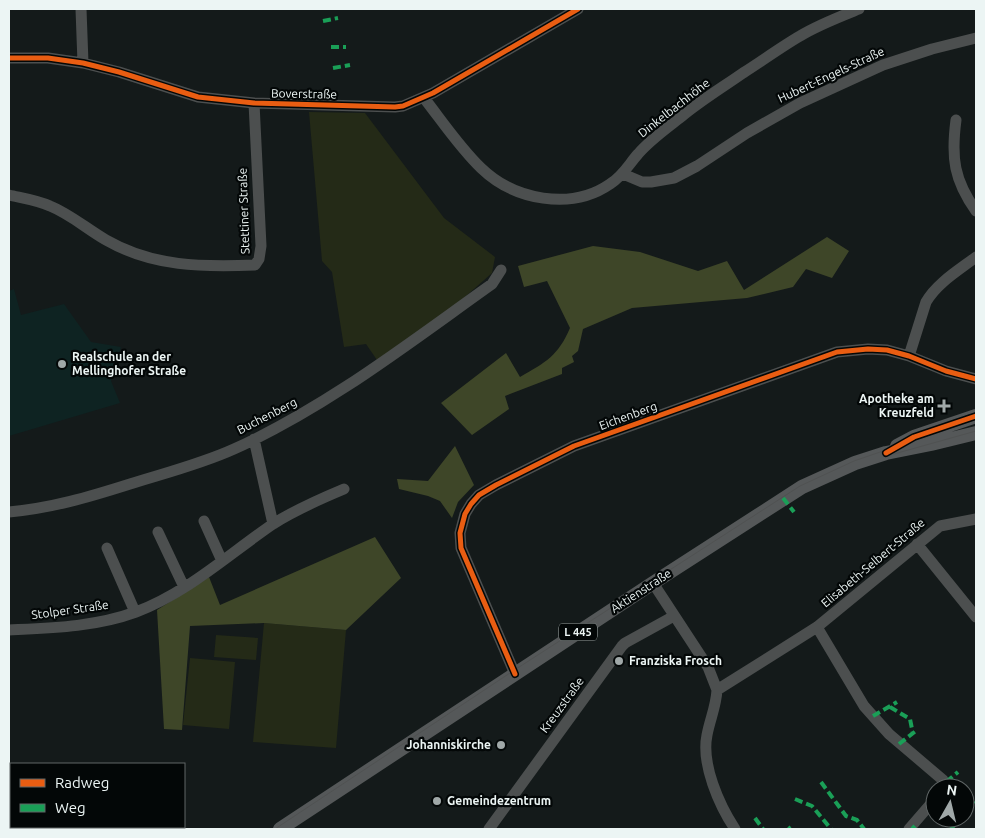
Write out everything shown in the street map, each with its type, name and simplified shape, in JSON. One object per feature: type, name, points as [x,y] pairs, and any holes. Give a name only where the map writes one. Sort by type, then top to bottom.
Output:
[{"type":"main road","name":"Aktienstraße","points":[[886,453],[914,437],[976,416]]},
{"type":"main road","name":"Aktienstraße","points":[[280,829],[802,487],[855,463],[886,453],[976,433]]},
{"type":"street","points":[[81,9],[84,63]]},
{"type":"street","name":"Boverstraße","points":[[9,58],[48,58],[84,63],[198,97],[254,102],[403,106],[424,98],[578,9]]},
{"type":"street","name":"Dinkelbachhöhe","points":[[424,98],[482,169],[496,180],[540,198],[568,199],[587,195],[605,188],[623,174],[639,153],[682,116],[800,35],[858,9]]},
{"type":"street","name":"Hubert-Engels-Straße","points":[[623,174],[642,182],[674,178],[697,166],[747,133],[800,102],[883,65],[932,49],[976,38]]},
{"type":"street","name":"Stettiner Straße","points":[[9,195],[50,205],[106,240],[149,258],[183,265],[256,265],[260,259],[261,246],[254,102]]},
{"type":"street","points":[[956,120],[953,142],[955,166],[964,194],[976,211]]},
{"type":"street","points":[[909,356],[929,296],[952,274],[976,257]]},
{"type":"street","name":"Buchenberg","points":[[9,512],[50,507],[101,493],[215,457],[254,439],[305,412],[380,363],[492,284],[502,270]]},
{"type":"street","name":"Eichenberg","points":[[515,674],[461,548],[460,533],[462,523],[471,504],[479,495],[574,446],[826,355],[850,350],[887,350],[976,380]]},
{"type":"street","points":[[254,439],[272,525]]},
{"type":"street","name":"Stolper Straße","points":[[9,630],[80,625],[135,612],[156,603],[184,587],[290,514],[344,489]]},
{"type":"street","name":"Elisabeth-Selbert-Straße","points":[[717,690],[817,627],[940,526],[976,518]]},
{"type":"street","points":[[204,520],[222,561]]},
{"type":"street","points":[[158,532],[184,587]]},
{"type":"street","points":[[917,544],[976,617]]},
{"type":"street","points":[[107,548],[135,612]]},
{"type":"street","points":[[653,583],[708,667],[717,690],[716,704],[706,736],[708,760],[718,800],[735,829]]},
{"type":"street","name":"Kreuzstraße","points":[[493,828],[622,646],[674,616]]},
{"type":"street","points":[[817,627],[864,706],[889,734],[941,778]]},
{"type":"street","points":[[909,829],[925,811]]},
{"type":"shaded area","name":"Realschule an der Mellinghofer Straße","points":[[14,289],[21,315],[64,304],[91,342],[121,347],[111,381],[120,403],[9,436],[9,291]]},
{"type":"green space","points":[[309,112],[365,113],[444,218],[495,257],[492,273],[457,304],[377,360],[366,344],[344,347],[332,272],[322,261]]},
{"type":"green space","points":[[827,237],[849,251],[832,278],[806,269],[793,287],[747,298],[632,308],[583,329],[578,351],[572,356],[574,362],[562,368],[562,374],[505,396],[509,409],[472,435],[441,403],[506,353],[520,377],[556,352],[565,338],[570,328],[547,281],[524,287],[518,266],[593,246],[640,252],[698,271],[727,261],[744,290]]},
{"type":"green space","points":[[455,446],[474,485],[458,502],[452,518],[440,501],[399,489],[397,479],[428,481]]},
{"type":"green space","points":[[375,537],[401,578],[346,630],[264,623],[190,626],[182,730],[164,729],[157,610],[209,577],[220,605]]},
{"type":"green space","points":[[264,623],[346,630],[336,748],[253,742]]},
{"type":"green space","points":[[216,635],[258,638],[256,660],[214,657]]},
{"type":"green space","points":[[190,658],[235,662],[229,729],[183,725]]},
{"type":"tram line","points":[[275,829],[513,671],[800,486],[854,461],[976,419]]},
{"type":"tram line","points":[[894,454],[976,431]]},
{"type":"marked path","points":[[323,21],[338,18]]},
{"type":"marked path","points":[[331,47],[346,47]]},
{"type":"marked path","points":[[333,68],[350,65]]},
{"type":"marked path","points":[[783,498],[794,512]]},
{"type":"marked path","points":[[873,716],[897,702]]},
{"type":"marked path","points":[[890,707],[910,719],[913,734]]},
{"type":"marked path","points":[[899,744],[917,730]]},
{"type":"marked path","points":[[951,778],[958,772]]},
{"type":"marked path","points":[[821,782],[846,816],[857,820],[864,829]]},
{"type":"marked path","points":[[795,799],[812,806],[831,829]]},
{"type":"marked path","points":[[755,818],[763,829]]},
{"type":"marked path","points":[[912,826],[915,829]]},
{"type":"cycle path","points":[[9,58],[48,58],[83,63],[119,72],[198,97],[254,103],[395,107],[403,106],[433,93],[578,9]]},
{"type":"cycle path","points":[[515,674],[461,548],[460,533],[465,514],[479,495],[574,446],[837,352],[868,349],[887,350],[909,356],[946,371],[976,379]]},
{"type":"cycle path","points":[[886,453],[914,437],[976,416]]},
{"type":"place","name":"Realschule an der Mellinghofer Straße","points":[[62,364]]},
{"type":"place","name":"Apotheke am Kreuzfeld","points":[[944,406]]},
{"type":"place","name":"Franziska Frosch","points":[[619,661]]},
{"type":"place","name":"Johanniskirche","points":[[501,745]]},
{"type":"place","name":"Gemeindezentrum","points":[[437,801]]}]
